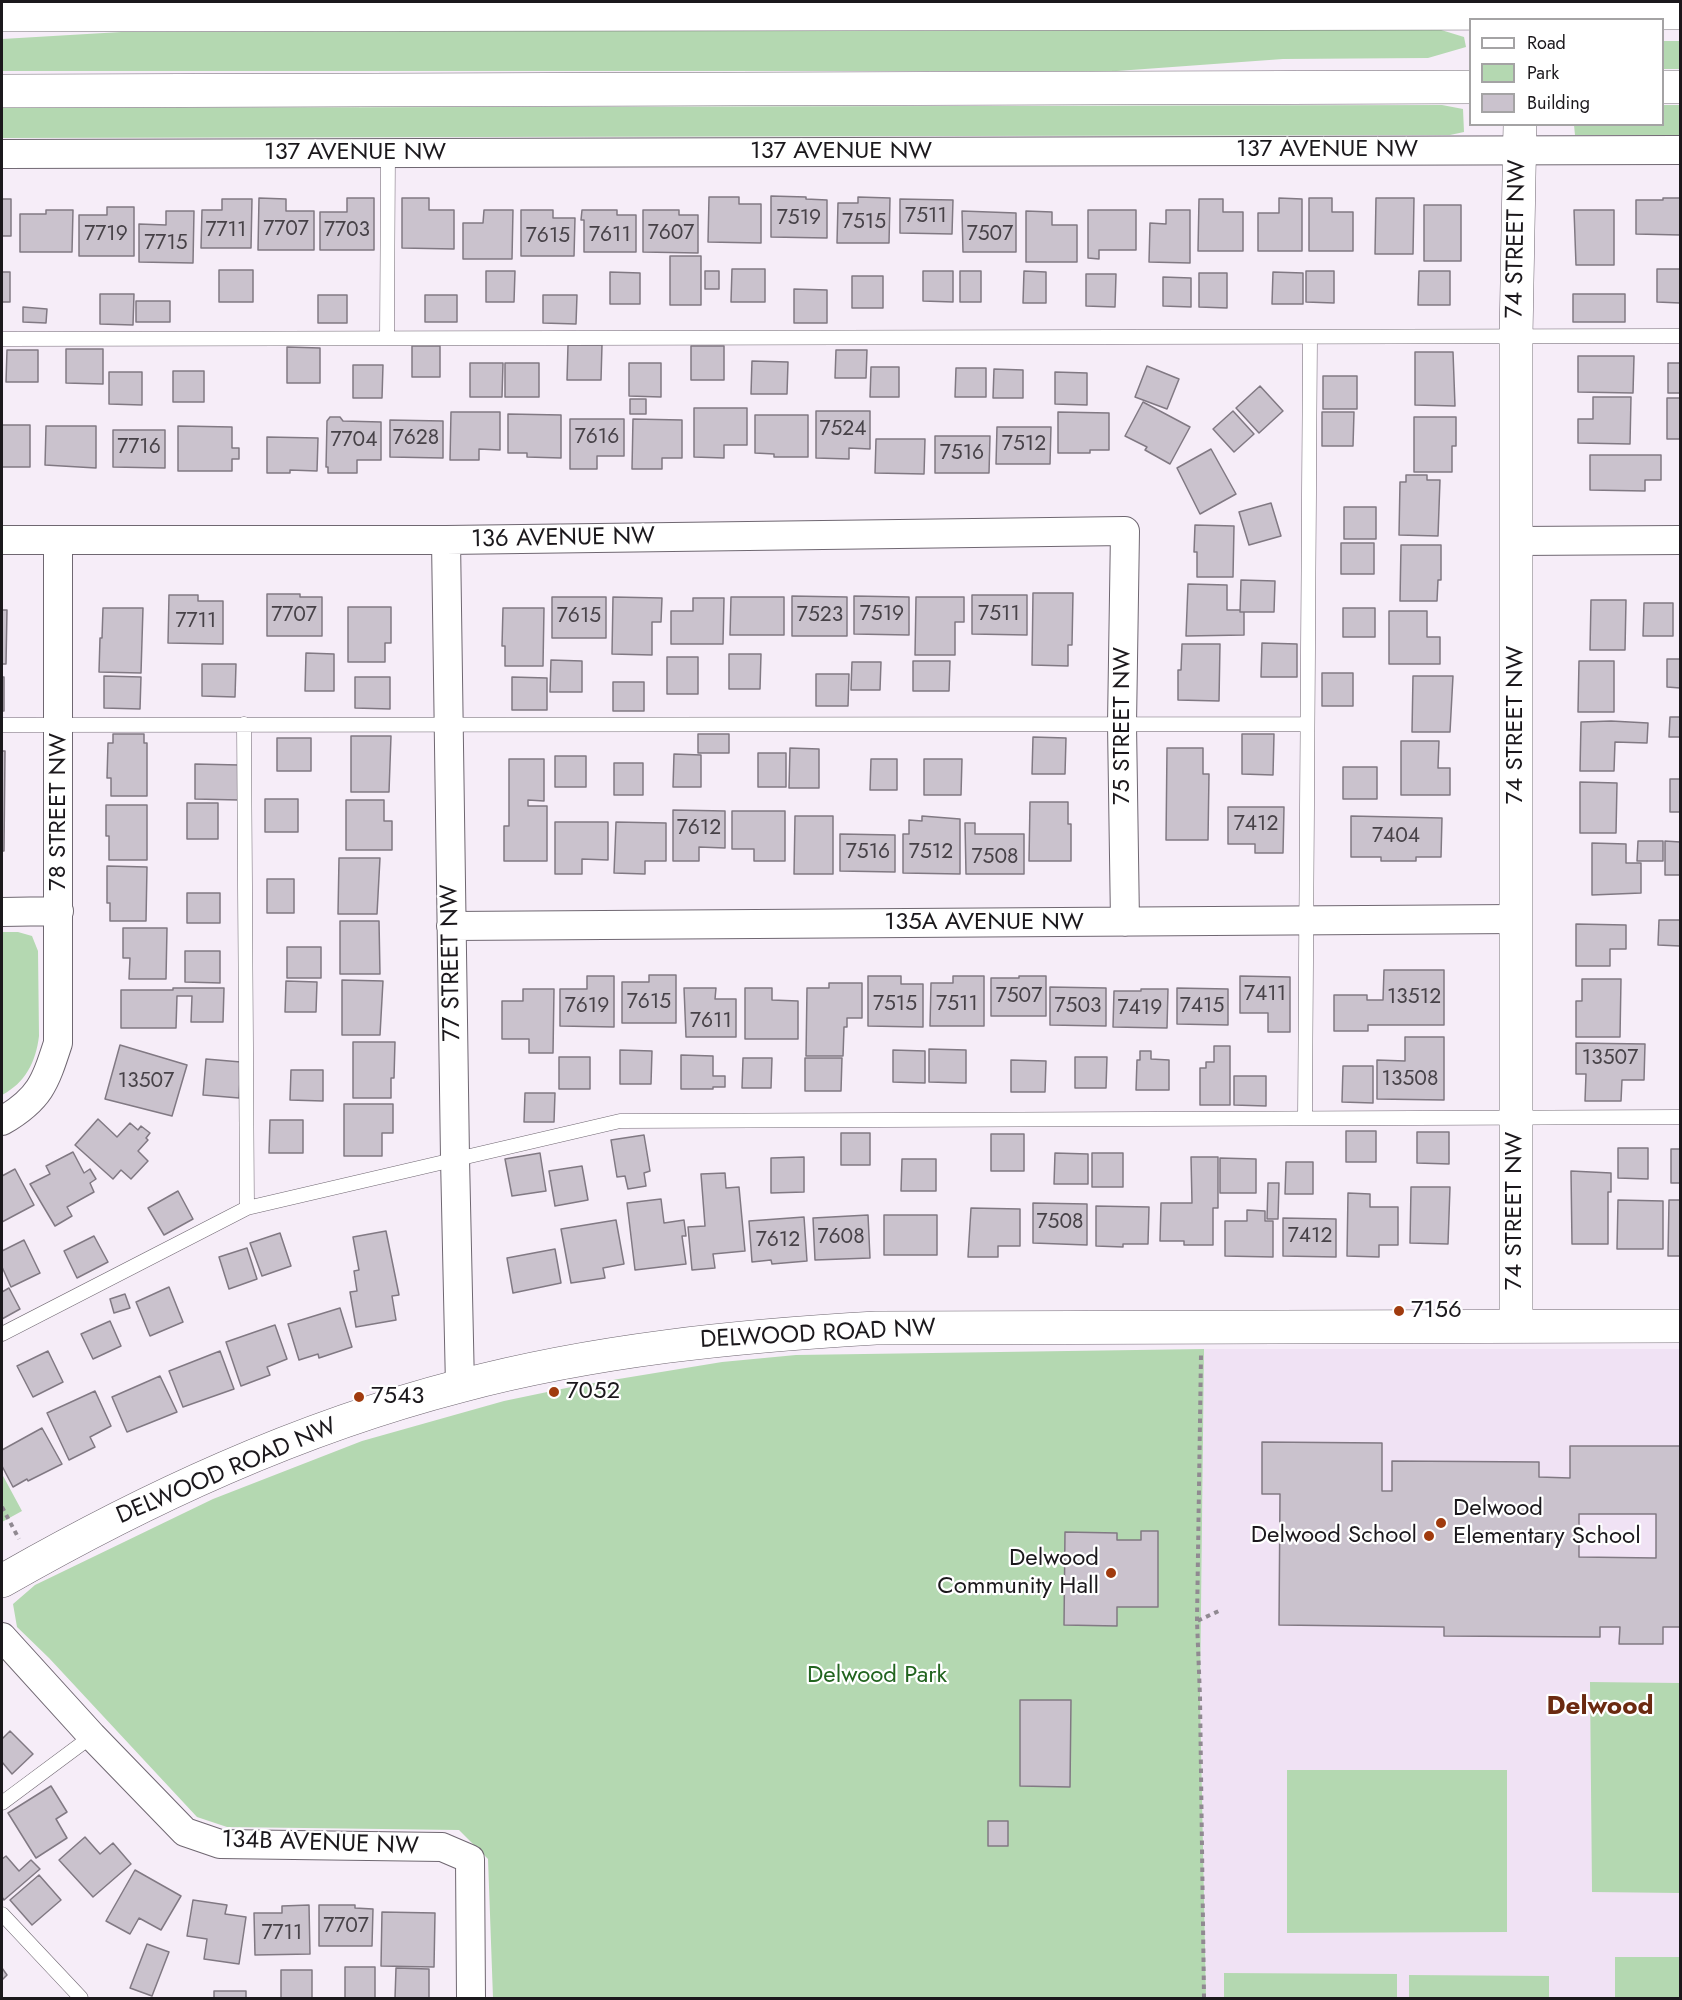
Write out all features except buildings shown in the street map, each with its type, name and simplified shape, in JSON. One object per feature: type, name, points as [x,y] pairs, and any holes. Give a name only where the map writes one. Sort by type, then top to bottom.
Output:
[{"type":"main road","points":[[2,15],[1523,11],[1680,13]]},
{"type":"main road","points":[[2,91],[1469,87]]},
{"type":"main road","points":[[1664,87],[1680,87]]},
{"type":"main road","name":"74 STREET NW","points":[[1516,1325],[1516,336],[1520,137]]},
{"type":"main road","name":"DELWOOD ROAD NW","points":[[2,1581],[89,1531],[212,1472],[335,1425],[460,1386],[602,1356],[693,1342],[784,1333],[876,1328],[1680,1326]]},
{"type":"street","name":"137 AVENUE NW","points":[[2,154],[388,153],[1520,137],[1680,150]]},
{"type":"street","name":"136 AVENUE NW","points":[[2,540],[446,540],[1125,531]]},
{"type":"street","name":"75 STREET NW","points":[[1125,531],[1122,723],[1125,922]]},
{"type":"street","name":"78 STREET NW","points":[[2,1121],[22,1109],[45,1082],[58,1043],[58,540]]},
{"type":"street","name":"77 STREET NW","points":[[446,540],[460,1386]]},
{"type":"street","points":[[1516,541],[1680,540]]},
{"type":"street","points":[[2,912],[59,911]]},
{"type":"street","name":"135A AVENUE NW","points":[[452,926],[1516,919]]},
{"type":"street","name":"134B AVENUE NW","points":[[2,1636],[92,1736],[185,1832],[220,1844],[442,1847],[470,1859],[471,1998]]},
{"type":"lane","points":[[387,338],[388,153]]},
{"type":"lane","points":[[2,339],[1680,336]]},
{"type":"lane","points":[[1305,1118],[1310,337]]},
{"type":"lane","points":[[2,725],[1307,723]]},
{"type":"lane","points":[[244,724],[247,1208]]},
{"type":"lane","points":[[2,1334],[247,1208],[620,1121],[1680,1117]]},
{"type":"lane","points":[[2,1803],[92,1736]]},
{"type":"lane","points":[[2,1914],[81,1998]]},
{"type":"path","points":[[1201,1326],[1197,1621],[1204,1998]]},
{"type":"path","points":[[2,1507],[32,1563]]},
{"type":"path","points":[[1197,1621],[1221,1610]]},
{"type":"shaded area","name":"Delwood Elementary School","points":[[1204,1349],[1680,1349],[1680,1998],[1206,1998],[1200,1697]]},
{"type":"green space","points":[[1438,29],[1464,37],[1466,47],[1428,58],[1283,59],[1117,71],[2,71],[2,39],[121,32]]},
{"type":"green space","points":[[1664,41],[1680,41],[1680,69],[1664,69]]},
{"type":"green space","points":[[1442,105],[1463,109],[1464,132],[1450,135],[2,138],[2,108]]},
{"type":"green space","points":[[1664,105],[1680,105],[1680,135],[1575,135],[1574,126],[1664,126]]},
{"type":"green space","points":[[2,932],[18,932],[32,936],[38,951],[39,1036],[28,1071],[17,1084],[2,1095]]},
{"type":"green space","name":"Delwood Park","points":[[1204,1349],[1200,1697],[1206,1998],[493,1998],[488,1859],[459,1830],[227,1827],[197,1817],[49,1658],[17,1627],[13,1604],[35,1585],[213,1499],[362,1441],[504,1401],[576,1386],[722,1362],[796,1355]]},
{"type":"green space","points":[[2,1474],[22,1511],[2,1522]]},
{"type":"green space","points":[[1590,1682],[1680,1683],[1680,1893],[1592,1892]]},
{"type":"green space","points":[[1287,1770],[1507,1770],[1507,1932],[1287,1933]]},
{"type":"green space","points":[[1615,1957],[1680,1957],[1680,1998],[1615,1998]]},
{"type":"green space","points":[[1224,1973],[1397,1974],[1397,1998],[1224,1998]]},
{"type":"green space","points":[[1409,1975],[1549,1976],[1549,1998],[1409,1998]]},
{"type":"place","name":"7156","points":[[1399,1311]]},
{"type":"place","name":"7052","points":[[554,1392]]},
{"type":"place","name":"7543","points":[[359,1397]]},
{"type":"place","name":"Delwood Elementary School","points":[[1441,1523]]},
{"type":"place","name":"Delwood School","points":[[1429,1536]]},
{"type":"place","name":"Delwood Community Hall","points":[[1111,1573]]},
{"type":"district","name":"Delwood","points":[[1600,1708]]}]
